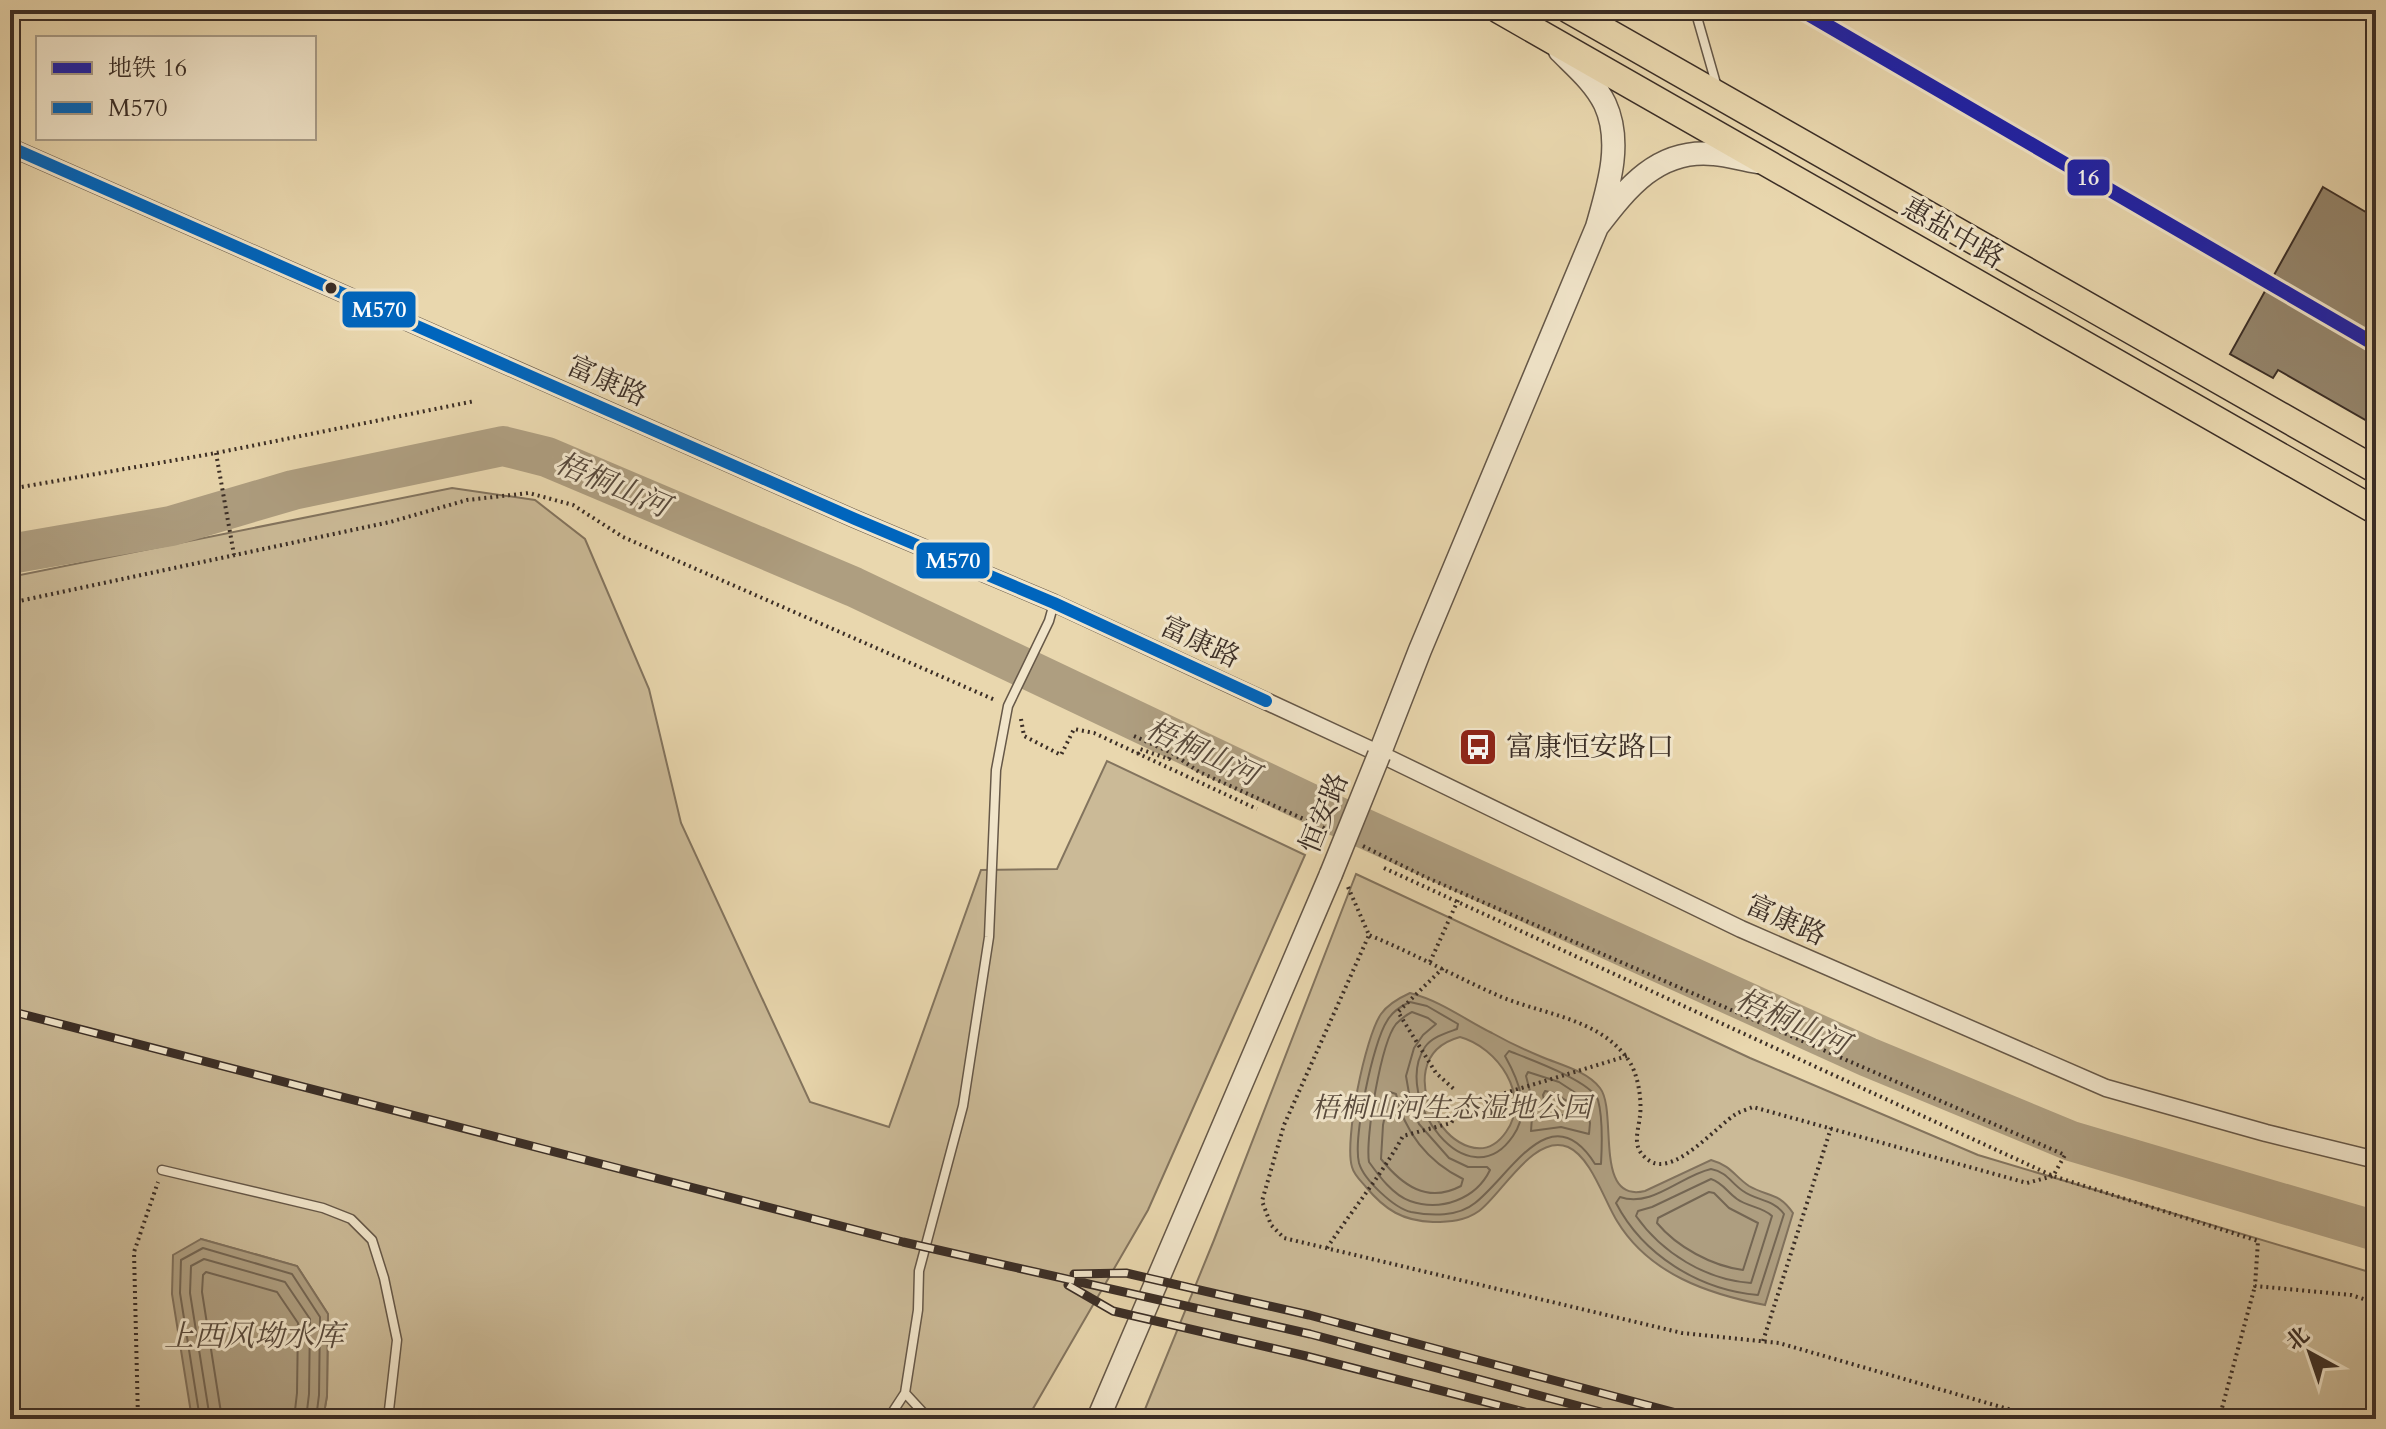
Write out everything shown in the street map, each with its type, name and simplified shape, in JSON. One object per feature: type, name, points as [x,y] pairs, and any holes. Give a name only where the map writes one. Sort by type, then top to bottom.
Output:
[{"type":"main road","name":"惠盐中路","points":[[1569,10],[2376,470]]},
{"type":"main road","name":"惠盐中路","points":[[1501,12],[2376,511]]},
{"type":"street","points":[[1545,36],[1592,83],[1608,115],[1613,150],[1612,173],[1597,227]]},
{"type":"street","name":"富康路","points":[[10,147],[841,513],[1054,603],[1380,755],[1741,929],[2106,1088],[2376,1160]]},
{"type":"street","points":[[1597,227],[1639,177],[1672,160],[1712,154],[1769,165]]},
{"type":"street","name":"恒安路","points":[[1098,1419],[1331,874],[1420,650],[1597,227]]},
{"type":"lane","points":[[1695,10],[1720,95]]},
{"type":"lane","points":[[888,1419],[905,1393],[918,1310],[919,1271],[963,1106],[987,952],[996,770],[1008,706],[1049,621],[1054,603]]},
{"type":"lane","points":[[162,1170],[323,1208],[351,1219],[372,1240],[384,1278],[397,1340],[388,1419]]},
{"type":"lane","points":[[905,1393],[929,1419]]},
{"type":"path","points":[[10,489],[216,453],[475,401]]},
{"type":"path","points":[[216,453],[234,555]]},
{"type":"path","points":[[10,603],[390,522],[467,500],[529,493],[573,505],[623,537],[1008,706]]},
{"type":"path","points":[[1024,736],[1061,755],[1074,729],[1094,733],[1257,809]]},
{"type":"path","points":[[1134,736],[1172,753],[1199,772],[1329,830]]},
{"type":"path","points":[[1138,754],[1140,749],[1169,759],[1172,753]]},
{"type":"path","points":[[1331,874],[1346,881],[1369,935],[1500,997],[1581,1024],[1602,1035],[1627,1056],[1638,1087],[1641,1111],[1637,1145],[1642,1155],[1652,1163],[1673,1161],[1695,1148],[1737,1113],[1753,1107],[2027,1183],[2053,1176],[2065,1155],[1425,877],[1357,843]]},
{"type":"path","points":[[1384,868],[2053,1176],[2258,1241],[2255,1286],[2219,1419]]},
{"type":"path","points":[[1425,877],[1426,886]]},
{"type":"path","points":[[1430,962],[1458,900]]},
{"type":"path","points":[[1369,935],[1284,1125],[1262,1201],[1271,1225],[1284,1238],[1682,1333],[1779,1343],[2043,1419]]},
{"type":"path","points":[[1443,968],[1398,1012],[1436,1073],[1455,1090]]},
{"type":"path","points":[[1475,1099],[1502,1094],[1627,1056]]},
{"type":"path","points":[[1327,1248],[1387,1165],[1403,1136],[1451,1123],[1462,1107]]},
{"type":"path","points":[[1763,1341],[1831,1128]]},
{"type":"path","points":[[138,1419],[134,1252],[162,1170]]},
{"type":"path","points":[[2255,1286],[2351,1295],[2376,1303]]},
{"type":"green space","points":[[452,488],[535,500],[585,539],[649,689],[681,823],[810,1102],[889,1127],[981,870],[1057,869],[1107,761],[1305,855],[1148,1210],[1027,1419],[323,1419],[327,1396],[328,1314],[297,1266],[201,1239],[188,1383],[192,1419],[10,1419],[10,577]]},
{"type":"green space","name":"梧桐山河生态湿地公园","points":[[1356,874],[1750,1058],[1978,1155],[2376,1274],[2376,1419],[1141,1419]]},
{"type":"water","points":[[1410,993],[1595,1082],[1605,1100],[1613,1170],[1619,1184],[1629,1191],[1645,1191],[1711,1160],[1728,1168],[1749,1186],[1783,1201],[1793,1213],[1765,1305],[1702,1288],[1663,1268],[1646,1255],[1617,1221],[1584,1160],[1568,1147],[1555,1145],[1531,1157],[1488,1203],[1463,1219],[1433,1222],[1413,1219],[1395,1213],[1380,1202],[1352,1167],[1353,1113],[1375,1026],[1387,1007]],"holes":[[[1460,1037],[1474,1042],[1498,1062],[1507,1075],[1515,1103],[1513,1118],[1506,1132],[1488,1147],[1469,1147],[1450,1135],[1435,1116],[1426,1094],[1426,1070],[1436,1050]]]},
{"type":"water","name":"上西风坳水库","points":[[201,1239],[297,1266],[328,1314],[327,1396],[323,1419],[192,1419],[172,1294],[173,1255]]},
{"type":"building","points":[[2323,187],[2376,218],[2376,426],[2278,370],[2273,378],[2230,354]]},
{"type":"waterway","name":"梧桐山河","points":[[10,554],[171,526],[293,490],[503,446],[547,457],[854,587],[1330,813],[1868,1057],[2071,1141],[2376,1231]]},
{"type":"railway","points":[[10,1011],[903,1242],[1310,1334],[1627,1419]]},
{"type":"railway","points":[[1074,1274],[1126,1273],[1309,1315],[1699,1419]]},
{"type":"railway","points":[[1068,1285],[1113,1311],[1306,1356],[1552,1419]]},
{"type":"metro line","name":"16","points":[[1801,10],[2376,345]]},
{"type":"transit line","name":"M570","points":[[10,147],[855,519],[1054,603],[1266,701]]},
{"type":"place","name":"富康恒安路口","points":[[1478,747]]}]
